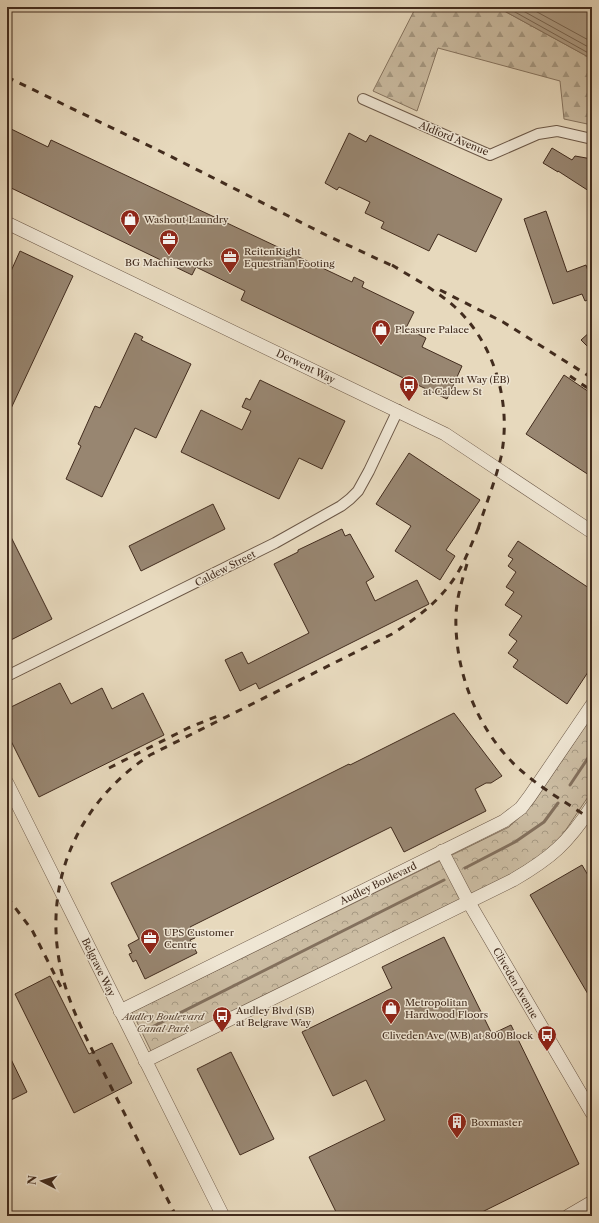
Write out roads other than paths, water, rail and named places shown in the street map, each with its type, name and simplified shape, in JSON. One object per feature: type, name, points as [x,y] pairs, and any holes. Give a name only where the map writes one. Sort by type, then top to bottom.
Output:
[{"type":"street","name":"Aldford Avenue","points":[[363,99],[490,155],[538,134],[557,131],[592,138]]},
{"type":"street","name":"Derwent Way","points":[[7,223],[398,410],[445,434],[592,532]]},
{"type":"street","name":"Caldew Street","points":[[7,676],[275,543],[341,506],[358,491],[398,410]]},
{"type":"street","name":"Audley Boulevard","points":[[120,1011],[504,821],[521,808],[592,705]]},
{"type":"street","name":"Belgrave Way","points":[[7,783],[223,1216]]},
{"type":"street","points":[[145,1061],[513,880],[536,867],[549,857],[577,829],[592,806]]},
{"type":"street","name":"Cliveden Avenue","points":[[442,852],[468,901],[592,1113]]},
{"type":"street","points":[[568,1216],[592,1202]]},
{"type":"water","points":[[497,7],[592,7],[592,59]]},
{"type":"waterway","points":[[570,785],[592,752]]},
{"type":"waterway","points":[[465,868],[515,842],[544,822],[558,803]]},
{"type":"waterway","points":[[152,1027],[444,880]]},
{"type":"railway","points":[[7,77],[170,156],[326,235],[397,268]]},
{"type":"railway","points":[[392,265],[432,290],[455,307],[469,322],[481,339],[497,376],[502,396],[504,437],[499,466],[477,532]]},
{"type":"railway","points":[[440,290],[503,322],[592,378]]},
{"type":"railway","points":[[570,376],[592,391]]},
{"type":"railway","points":[[176,1216],[84,1033],[64,982],[57,948],[56,916],[60,884],[69,854],[82,826],[101,799],[123,776],[150,755],[392,634],[422,613],[440,597],[455,578],[464,562],[479,527]]},
{"type":"railway","points":[[467,564],[457,601],[456,635],[464,676],[470,696],[479,715],[501,750],[515,765],[543,787],[592,820]]},
{"type":"railway","points":[[109,768],[188,728],[220,715]]},
{"type":"railway","points":[[7,897],[32,930],[63,991]]},
{"type":"place","name":"Washout Laundry","points":[[130,236]]},
{"type":"place","name":"BG Machineworks","points":[[169,256]]},
{"type":"place","name":"ReitenRight Equestrian Footing","points":[[230,274]]},
{"type":"place","name":"Pleasure Palace","points":[[381,346]]},
{"type":"place","name":"Derwent Way (EB) at Caldew St","points":[[409,402]]},
{"type":"place","name":"UPS Customer Centre","points":[[150,955]]},
{"type":"place","name":"Metropolitan Hardwood Floors","points":[[391,1025]]},
{"type":"place","name":"Audley Blvd (SB) at Belgrave Way","points":[[222,1033]]},
{"type":"place","name":"Cliveden Ave (WB) at 800 Block","points":[[547,1052]]},
{"type":"place","name":"Boxmaster","points":[[457,1139]]},
{"type":"park label","name":"Audley Boulevard Canal Park","points":[[163,1022]]}]
